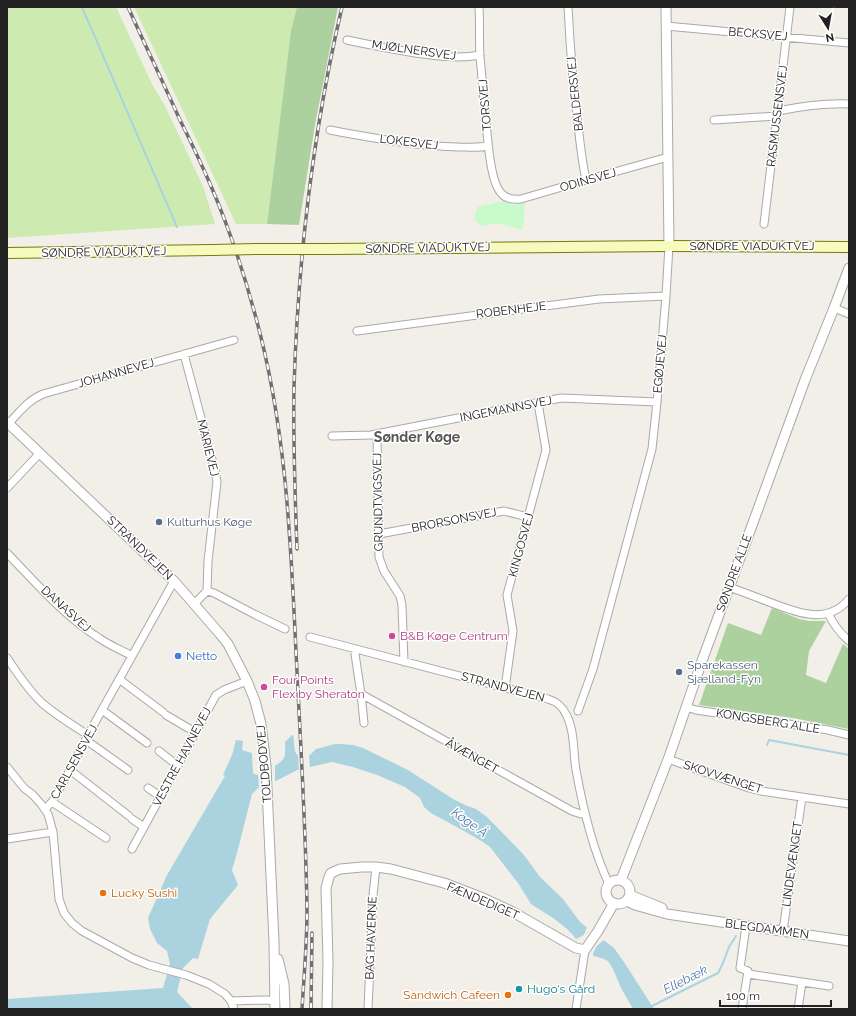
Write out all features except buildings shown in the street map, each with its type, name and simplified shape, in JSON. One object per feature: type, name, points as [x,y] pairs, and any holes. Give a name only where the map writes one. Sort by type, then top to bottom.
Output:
[{"type":"main road","name":"SØNDRE VIADUKTVEJ","points":[[7,253],[258,249],[669,246],[849,247]]},
{"type":"street","name":"TORSVEJ","points":[[479,7],[480,55],[488,146],[494,179],[500,193],[507,198]]},
{"type":"street","name":"BALDERSVEJ","points":[[568,7],[570,51],[575,102],[579,139],[586,180]]},
{"type":"street","name":"EGØJEVEJ","points":[[578,711],[593,669],[653,441],[669,246],[666,7]]},
{"type":"street","name":"RASMUSSENSVEJ","points":[[764,224],[790,7]]},
{"type":"street","name":"BECKSVEJ","points":[[666,26],[849,43]]},
{"type":"street","name":"MJØLNERSVEJ","points":[[347,40],[403,51],[446,56],[470,57],[480,55]]},
{"type":"street","points":[[714,120],[777,113],[817,104],[849,104]]},
{"type":"street","name":"LOKESVEJ","points":[[330,130],[404,143],[447,147],[488,146]]},
{"type":"street","name":"ODINSVEJ","points":[[507,198],[514,200],[520,199],[668,157]]},
{"type":"street","name":"SØNDRE ALLE","points":[[621,880],[668,759],[703,658],[805,380],[849,268]]},
{"type":"street","name":"ROBENHEJE","points":[[357,331],[599,299],[666,296]]},
{"type":"street","points":[[834,308],[849,314]]},
{"type":"street","name":"JOHANNEVEJ","points":[[8,423],[35,397],[43,394],[234,340]]},
{"type":"street","name":"MARIEVEJ","points":[[184,354],[215,469],[217,482],[208,561],[207,591]]},
{"type":"street","name":"INGEMANNSVEJ","points":[[332,436],[371,435],[561,398],[657,402]]},
{"type":"street","name":"KINGOSVEJ","points":[[505,688],[513,631],[507,595],[546,450],[538,403]]},
{"type":"street","name":"STRANDVEJEN","points":[[8,423],[174,580],[194,604]]},
{"type":"street","name":"GRUNDTVIGSVEJ","points":[[377,434],[379,557],[384,571],[400,596],[402,605],[404,662]]},
{"type":"street","points":[[7,488],[40,453]]},
{"type":"street","name":"BRORSONSVEJ","points":[[379,534],[504,511],[528,517]]},
{"type":"street","name":"DANASVEJ","points":[[7,553],[58,605],[79,624],[98,638],[132,656]]},
{"type":"street","name":"CARLSENSVEJ","points":[[174,580],[52,802],[45,809],[53,832],[59,899],[64,912],[72,923],[82,931],[132,958],[209,984],[225,994],[231,1002]]},
{"type":"street","points":[[729,587],[808,615],[828,613],[840,608],[849,599]]},
{"type":"street","points":[[194,604],[207,591],[214,593],[285,629]]},
{"type":"street","name":"TOLDBODVEJ","points":[[194,604],[228,644],[247,681],[261,724],[266,766],[274,942],[275,1005]]},
{"type":"street","points":[[828,613],[832,622],[849,641]]},
{"type":"street","name":"STRANDVEJEN","points":[[310,637],[548,699],[560,705],[566,712],[571,724],[576,769],[584,813],[602,870],[609,884]]},
{"type":"street","points":[[356,650],[355,654],[364,723]]},
{"type":"street","points":[[7,658],[26,686],[41,702],[128,770]]},
{"type":"street","points":[[119,679],[164,713],[195,732]]},
{"type":"street","name":"VESTRE HAVNEVEJ","points":[[132,849],[216,695],[224,690],[247,681]]},
{"type":"street","name":"ÅVÆNGET","points":[[360,694],[572,811],[581,814],[584,813]]},
{"type":"street","name":"KONGSBERG ALLE","points":[[686,707],[696,710],[828,730],[849,735]]},
{"type":"street","points":[[102,710],[147,743]]},
{"type":"street","points":[[159,751],[178,766]]},
{"type":"street","name":"SKOVVÆNGET","points":[[668,759],[761,791],[849,804]]},
{"type":"street","points":[[7,767],[24,788],[33,795],[45,809]]},
{"type":"street","points":[[70,770],[144,827]]},
{"type":"street","points":[[148,788],[161,797]]},
{"type":"street","name":"LINDEVÆNGET","points":[[782,931],[802,797]]},
{"type":"street","points":[[52,802],[106,838]]},
{"type":"street","points":[[7,839],[53,832]]},
{"type":"street","name":"FÆNDEDIGET","points":[[326,1009],[328,961],[326,888],[331,873],[340,869],[376,867],[391,869],[444,884],[483,898],[511,911],[576,948],[585,950]]},
{"type":"street","name":"BAG HAVERNE","points":[[368,1009],[373,883],[376,867]]},
{"type":"street","points":[[614,880],[621,880],[628,884],[631,891],[629,898],[621,904],[614,903],[606,895],[607,887],[614,880]]},
{"type":"street","name":"BLEGDAMMEN","points":[[629,898],[684,916],[849,941]]},
{"type":"street","points":[[576,1009],[585,950],[614,903]]},
{"type":"street","points":[[742,1009],[748,974],[748,971],[740,968],[746,926]]},
{"type":"street","name":"TOLDBODVEJ","points":[[274,942],[284,984],[285,1009]]},
{"type":"street","points":[[748,974],[829,986]]},
{"type":"street","points":[[798,1009],[802,982]]},
{"type":"street","points":[[234,1009],[231,1002],[266,1000],[275,1005]]},
{"type":"green space","points":[[7,7],[116,7],[153,86],[164,104],[203,186],[215,224],[7,238]]},
{"type":"green space","points":[[134,7],[297,7],[291,30],[267,224],[236,224]]},
{"type":"green space","points":[[297,7],[338,7],[315,125],[299,225],[267,224],[291,30]]},
{"type":"green space","points":[[503,201],[513,205],[525,203],[523,230],[496,223],[482,226],[474,219],[477,207]]},
{"type":"green space","points":[[772,608],[799,619],[809,621],[826,621],[809,651],[806,675],[826,683],[843,644],[849,649],[849,729],[793,718],[699,705],[728,623],[761,635]]},
{"type":"water","name":"Køge Å","points":[[292,735],[297,755],[310,755],[316,749],[335,744],[353,745],[363,748],[408,770],[453,799],[476,809],[487,817],[524,855],[540,877],[563,899],[580,922],[614,948],[654,1009],[633,1009],[608,961],[594,956],[566,928],[531,904],[518,883],[490,847],[431,813],[424,807],[420,798],[405,787],[377,775],[332,762],[297,770],[258,788],[252,794],[232,870],[238,885],[210,919],[198,959],[193,958],[183,968],[177,992],[193,1009],[7,1009],[7,999],[163,988],[170,964],[167,951],[157,943],[150,929],[148,918],[167,875],[225,776],[223,775],[232,755],[236,740],[243,741],[242,750],[252,753],[253,773],[257,775],[282,761],[285,754],[285,742]]},
{"type":"pier","points":[[298,753],[309,753],[310,769],[299,772]]},
{"type":"pier","points":[[275,763],[275,784],[259,790],[258,772]]},
{"type":"pier","points":[[587,927],[605,939],[596,947],[592,956],[574,940],[584,935]]},
{"type":"waterway","points":[[82,7],[177,227]]},
{"type":"waterway","name":"Ellebæk","points":[[767,745],[769,740],[849,755]]},
{"type":"waterway","name":"Ellebæk","points":[[646,1009],[718,973],[729,947],[736,936]]},
{"type":"railway","points":[[128,7],[207,177],[230,234],[256,318],[267,362],[275,406],[290,538],[306,851],[307,911],[302,1009]]},
{"type":"railway","points":[[297,549],[294,468],[294,387],[299,291],[303,243],[315,148],[342,7]]},
{"type":"railway","points":[[311,1009],[312,933]]},
{"type":"place","name":"Kulturhus Køge","points":[[159,522]]},
{"type":"place","name":"B&B Køge Centrum","points":[[392,636]]},
{"type":"place","name":"Netto","points":[[178,656]]},
{"type":"place","name":"Sparekassen Sjælland-Fyn","points":[[679,672]]},
{"type":"place","name":"Four Points Flex by Sheraton","points":[[264,687]]},
{"type":"place","name":"Lucky Sushi","points":[[103,893]]},
{"type":"place","name":"Hugo's Gård","points":[[519,989]]},
{"type":"place","name":"Sandwich Cafeen","points":[[508,995]]},
{"type":"district","name":"Sønder Køge","points":[[417,437]]}]
